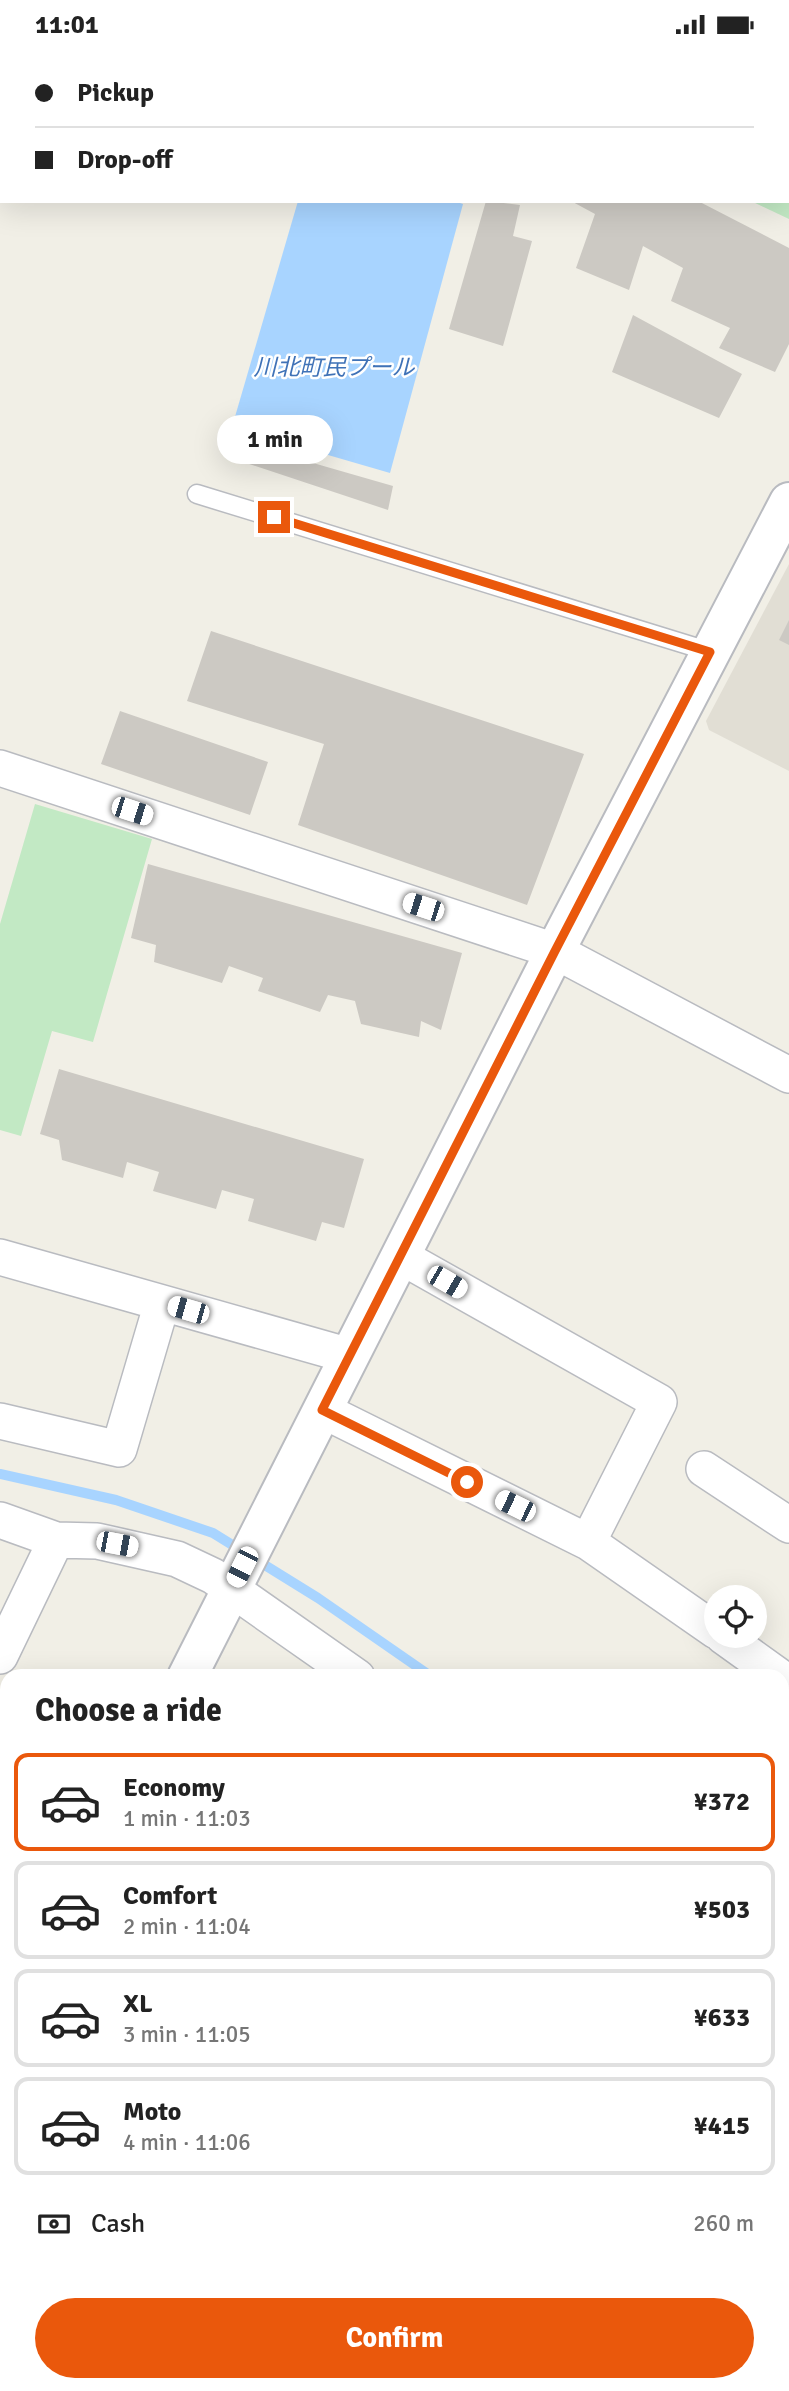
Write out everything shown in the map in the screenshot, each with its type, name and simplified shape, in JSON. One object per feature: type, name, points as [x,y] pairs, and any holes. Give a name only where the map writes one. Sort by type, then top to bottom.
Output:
[{"type":"street","points":[[191,1669],[555,951],[789,502]]},
{"type":"street","points":[[0,768],[555,951],[789,1075]]},
{"type":"street","points":[[400,1256],[659,1402],[588,1542]]},
{"type":"street","points":[[0,1257],[350,1356]]},
{"type":"street","points":[[0,1421],[120,1449],[162,1303]]},
{"type":"street","points":[[322,1410],[588,1542],[704,1623]]},
{"type":"street","points":[[704,1469],[789,1525]]},
{"type":"street","points":[[0,1520],[56,1539],[97,1541],[177,1559],[213,1576],[236,1578],[347,1669]]},
{"type":"street","points":[[0,1655],[56,1539]]},
{"type":"street","points":[[740,1648],[770,1669]]},
{"type":"lane","points":[[197,493],[710,652]]},
{"type":"shaded area","points":[[789,564],[789,771],[709,730],[706,721]]},
{"type":"green space","points":[[755,203],[789,203],[789,219]]},
{"type":"green space","points":[[35,804],[152,839],[93,1042],[52,1031],[21,1136],[0,1130],[0,924]]},
{"type":"water","name":"川北町民プール","points":[[297,203],[463,204],[390,473],[232,427]]},
{"type":"building","points":[[485,203],[520,205],[513,236],[532,241],[503,346],[449,329]]},
{"type":"building","points":[[575,203],[702,203],[789,248],[789,344],[775,372],[719,348],[730,328],[671,301],[683,268],[643,246],[629,290],[576,268],[595,214]]},
{"type":"building","points":[[633,315],[742,374],[719,418],[612,372]]},
{"type":"building","points":[[233,440],[393,486],[388,510],[225,456]]},
{"type":"building","points":[[789,620],[789,645],[779,640]]},
{"type":"building","points":[[211,631],[584,754],[527,905],[298,825],[324,744],[187,701]]},
{"type":"building","points":[[120,711],[268,762],[250,815],[101,764]]},
{"type":"building","points":[[148,864],[462,953],[441,1030],[421,1021],[419,1037],[361,1024],[355,1001],[328,995],[320,1012],[258,991],[263,978],[229,966],[222,983],[154,962],[156,945],[131,938]]},
{"type":"building","points":[[59,1069],[364,1159],[344,1228],[322,1222],[316,1241],[248,1221],[254,1199],[222,1190],[216,1209],[153,1191],[159,1172],[127,1162],[123,1178],[62,1160],[59,1140],[40,1134]]},
{"type":"waterway","points":[[0,1474],[116,1500],[213,1533],[318,1598],[420,1669]]},
{"type":"route","points":[[274,517],[710,652],[322,1410],[467,1482]]}]
